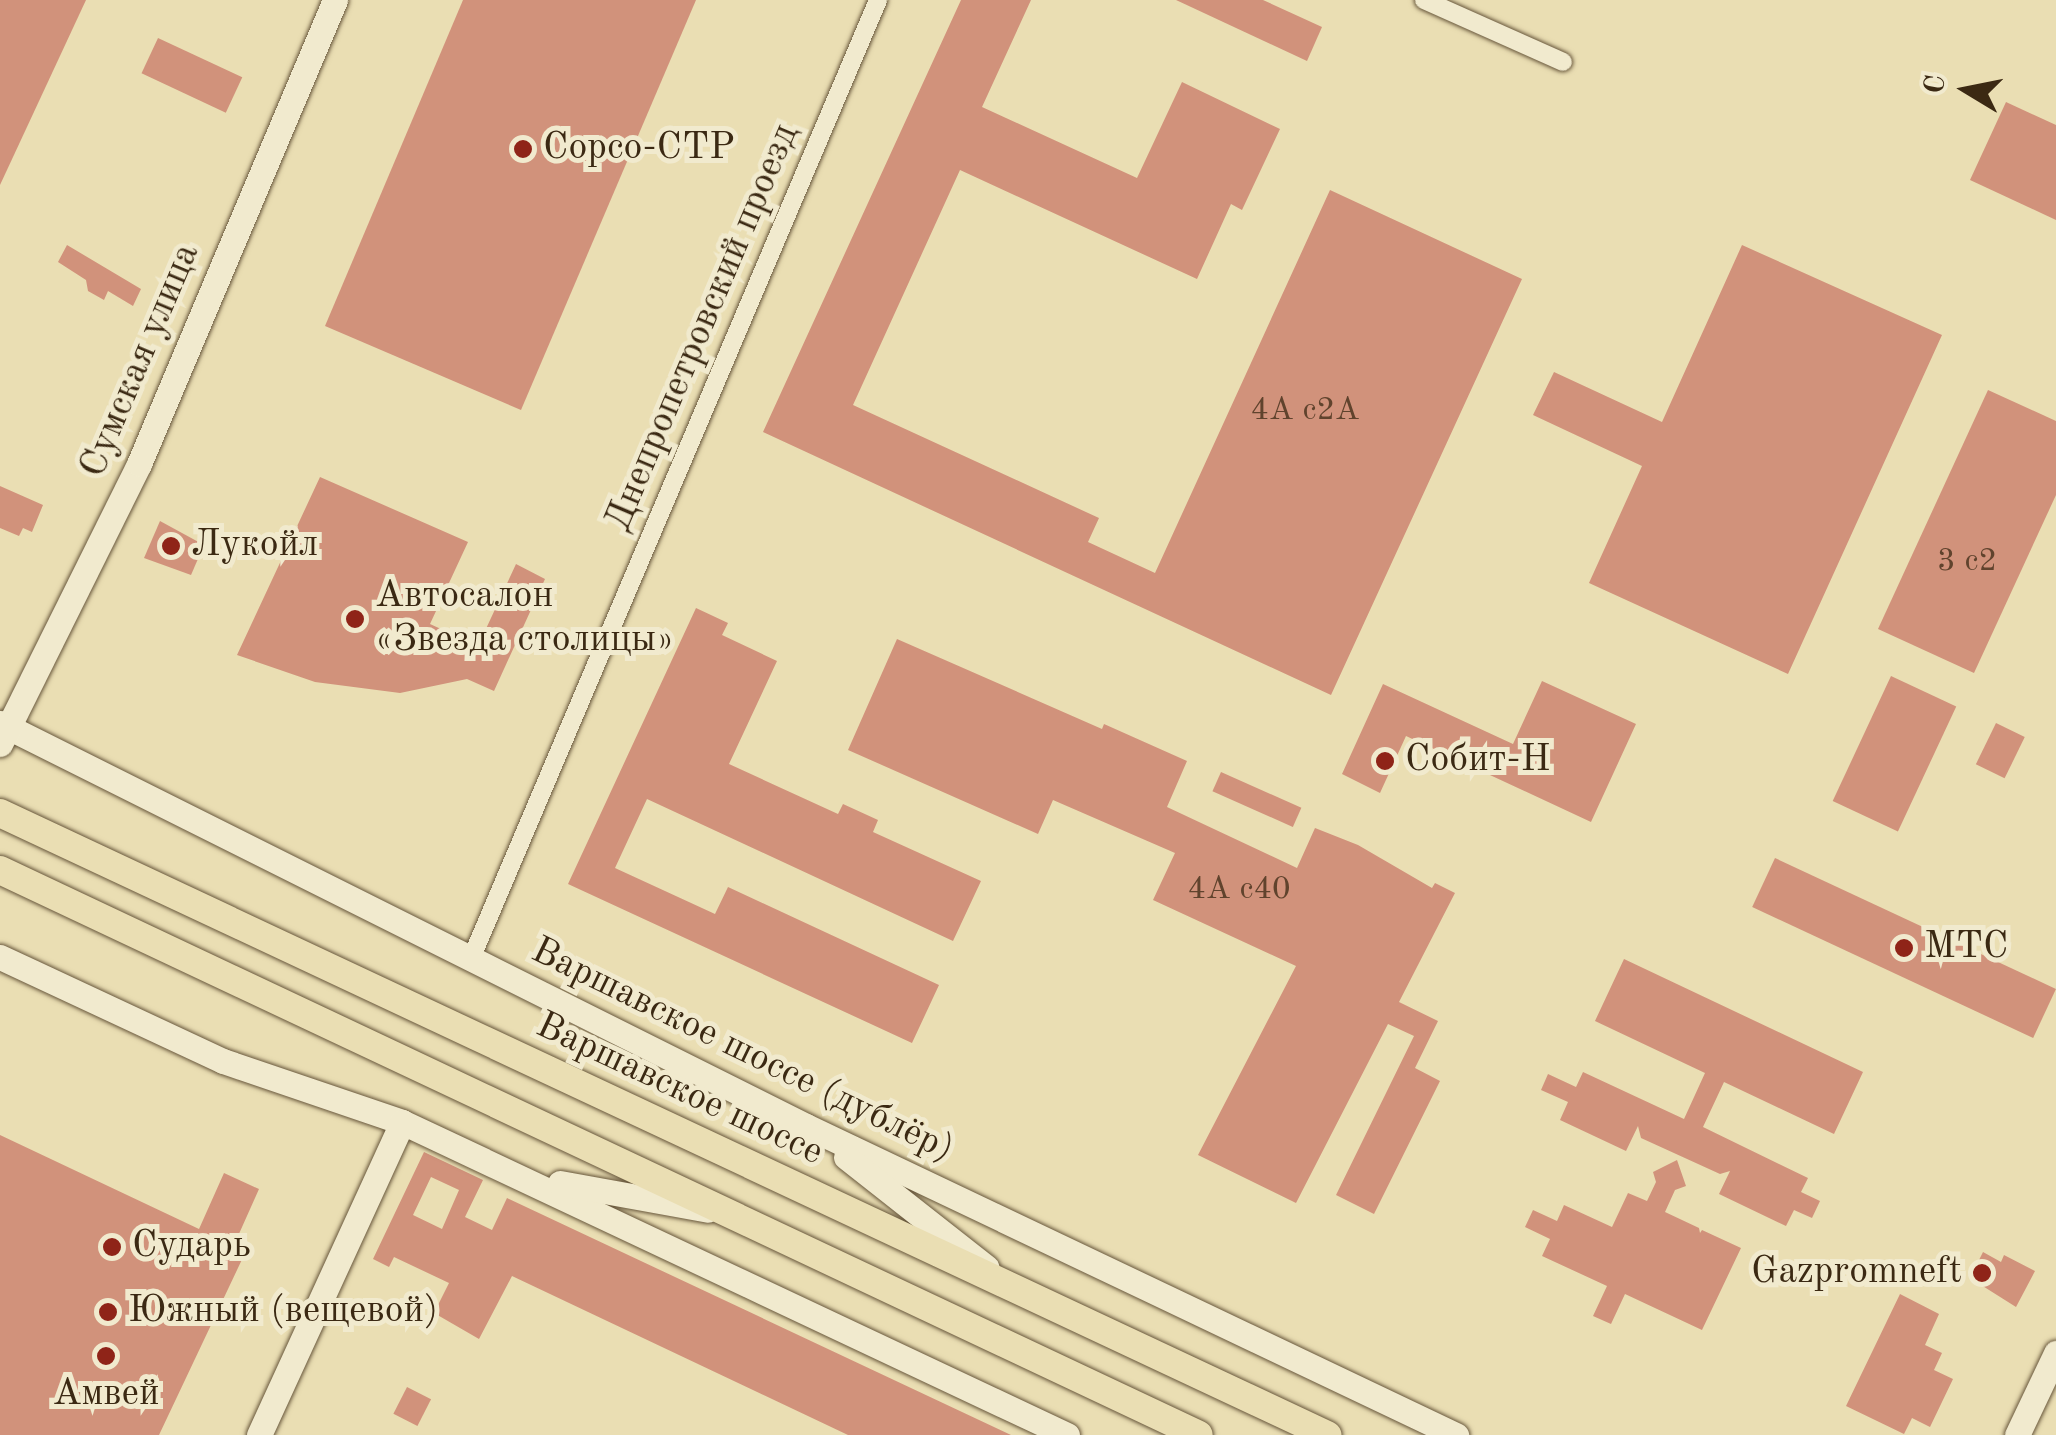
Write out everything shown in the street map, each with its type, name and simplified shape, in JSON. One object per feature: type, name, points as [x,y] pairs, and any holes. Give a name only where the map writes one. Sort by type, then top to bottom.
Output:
[{"type":"main road","name":"Сумская улица","points":[[3,732],[140,464],[335,0]]},
{"type":"main road","name":"Варшавское шоссе (дублёр)","points":[[3,732],[806,1126],[1456,1435]]},
{"type":"main road","name":"Варшавское шоссе","points":[[0,812],[1327,1435]]},
{"type":"main road","points":[[0,870],[1199,1435]]},
{"type":"main road","points":[[0,957],[223,1061],[402,1122],[526,1177],[1067,1435]]},
{"type":"main road","points":[[259,1435],[402,1122]]},
{"type":"main road","points":[[806,1126],[1015,1290]]},
{"type":"main road","points":[[526,1177],[730,1214]]},
{"type":"main road","points":[[2017,1435],[2056,1353]]},
{"type":"street","name":"Днепропетровский проезд","points":[[471,959],[878,0]]},
{"type":"street","points":[[1424,0],[1563,62]]},
{"type":"building","points":[[0,0],[86,0],[0,185]]},
{"type":"building","points":[[463,0],[696,0],[521,410],[325,326]]},
{"type":"building","points":[[961,0],[1031,0],[982,107],[1137,178],[1182,82],[1280,129],[1242,210],[1231,204],[1197,279],[960,170],[853,405],[1099,518],[1088,542],[1155,573],[1330,190],[1522,279],[1331,695],[763,432]]},
{"type":"building","points":[[1176,0],[1263,0],[1322,27],[1307,61]]},
{"type":"building","points":[[158,38],[242,77],[226,113],[142,73]]},
{"type":"building","points":[[2006,102],[2056,125],[2056,220],[1970,180]]},
{"type":"building","points":[[67,245],[141,289],[133,306],[108,291],[104,300],[88,291],[86,280],[58,262]]},
{"type":"building","points":[[1742,245],[1942,335],[1788,674],[1589,583],[1642,466],[1533,415],[1554,372],[1662,422]]},
{"type":"building","points":[[1988,390],[2056,421],[2056,495],[1974,673],[1878,629]]},
{"type":"building","points":[[320,477],[468,542],[430,624],[478,646],[516,564],[545,579],[494,691],[467,679],[400,693],[315,682],[237,655]]},
{"type":"building","points":[[0,486],[43,505],[32,532],[23,528],[19,536],[0,528]]},
{"type":"building","points":[[160,521],[204,545],[191,575],[144,558]]},
{"type":"building","points":[[696,608],[728,623],[722,635],[777,661],[729,764],[838,814],[843,804],[878,820],[873,832],[981,881],[953,941],[647,799],[615,868],[715,914],[728,887],[939,985],[912,1043],[568,884]]},
{"type":"building","points":[[897,639],[1102,729],[1104,724],[1187,761],[1167,807],[1297,868],[1315,828],[1358,845],[1432,888],[1435,883],[1455,893],[1399,1002],[1438,1021],[1415,1068],[1440,1081],[1374,1214],[1336,1195],[1414,1036],[1388,1024],[1296,1203],[1198,1155],[1296,966],[1153,900],[1175,853],[1053,800],[1038,834],[848,750]]},
{"type":"building","points":[[1891,676],[1956,706],[1898,831],[1833,801]]},
{"type":"building","points":[[1542,681],[1636,724],[1591,822],[1406,736],[1380,793],[1342,774],[1383,684],[1513,744]]},
{"type":"building","points":[[1996,723],[2025,737],[2005,778],[1976,764]]},
{"type":"building","points":[[1221,772],[1301,808],[1293,827],[1212,791]]},
{"type":"building","name":"МТС","points":[[1775,858],[2056,989],[2033,1038],[1752,907]]},
{"type":"building","points":[[1624,959],[1863,1072],[1834,1134],[1724,1082],[1703,1127],[1808,1178],[1801,1192],[1820,1201],[1812,1218],[1794,1210],[1786,1226],[1719,1194],[1730,1171],[1720,1174],[1641,1138],[1638,1126],[1626,1151],[1560,1120],[1568,1102],[1541,1090],[1548,1074],[1576,1087],[1583,1072],[1684,1119],[1705,1073],[1595,1021]]},
{"type":"building","name":"Южный (вещевой)","points":[[0,1135],[199,1229],[224,1173],[259,1189],[234,1245],[246,1251],[159,1435],[0,1435]]},
{"type":"building","points":[[424,1152],[483,1180],[465,1217],[492,1230],[507,1198],[1011,1435],[848,1435],[512,1276],[479,1339],[434,1313],[449,1283],[394,1257],[389,1267],[373,1259]],"holes":[[[431,1177],[459,1190],[442,1229],[413,1215]]]},
{"type":"building","points":[[1677,1160],[1686,1186],[1675,1190],[1665,1212],[1699,1228],[1700,1233],[1702,1230],[1741,1248],[1702,1330],[1625,1294],[1611,1324],[1593,1316],[1607,1286],[1542,1256],[1550,1239],[1525,1227],[1533,1210],[1557,1221],[1564,1205],[1612,1227],[1628,1193],[1647,1201],[1656,1182],[1653,1172]]},
{"type":"building","points":[[1983,1252],[2001,1262],[2004,1255],[2035,1271],[2016,1307],[1970,1278]]},
{"type":"building","points":[[1900,1294],[1939,1314],[1925,1345],[1942,1353],[1934,1370],[1953,1379],[1930,1427],[1912,1418],[1904,1434],[1846,1406]]},
{"type":"building","points":[[407,1387],[431,1399],[417,1426],[393,1414]]},
{"type":"place","name":"Сорсо-СТР","points":[[523,149]]},
{"type":"place","name":"Лукойл","points":[[171,546]]},
{"type":"place","name":"Автосалон «Звезда столицы»","points":[[355,619]]},
{"type":"place","name":"Собит-Н","points":[[1385,761]]},
{"type":"place","name":"МТС","points":[[1904,948]]},
{"type":"place","name":"Сударь","points":[[112,1247]]},
{"type":"place","name":"Gazpromneft","points":[[1982,1273]]},
{"type":"place","name":"Южный (вещевой)","points":[[108,1312]]},
{"type":"place","name":"Амвей","points":[[106,1356]]}]
